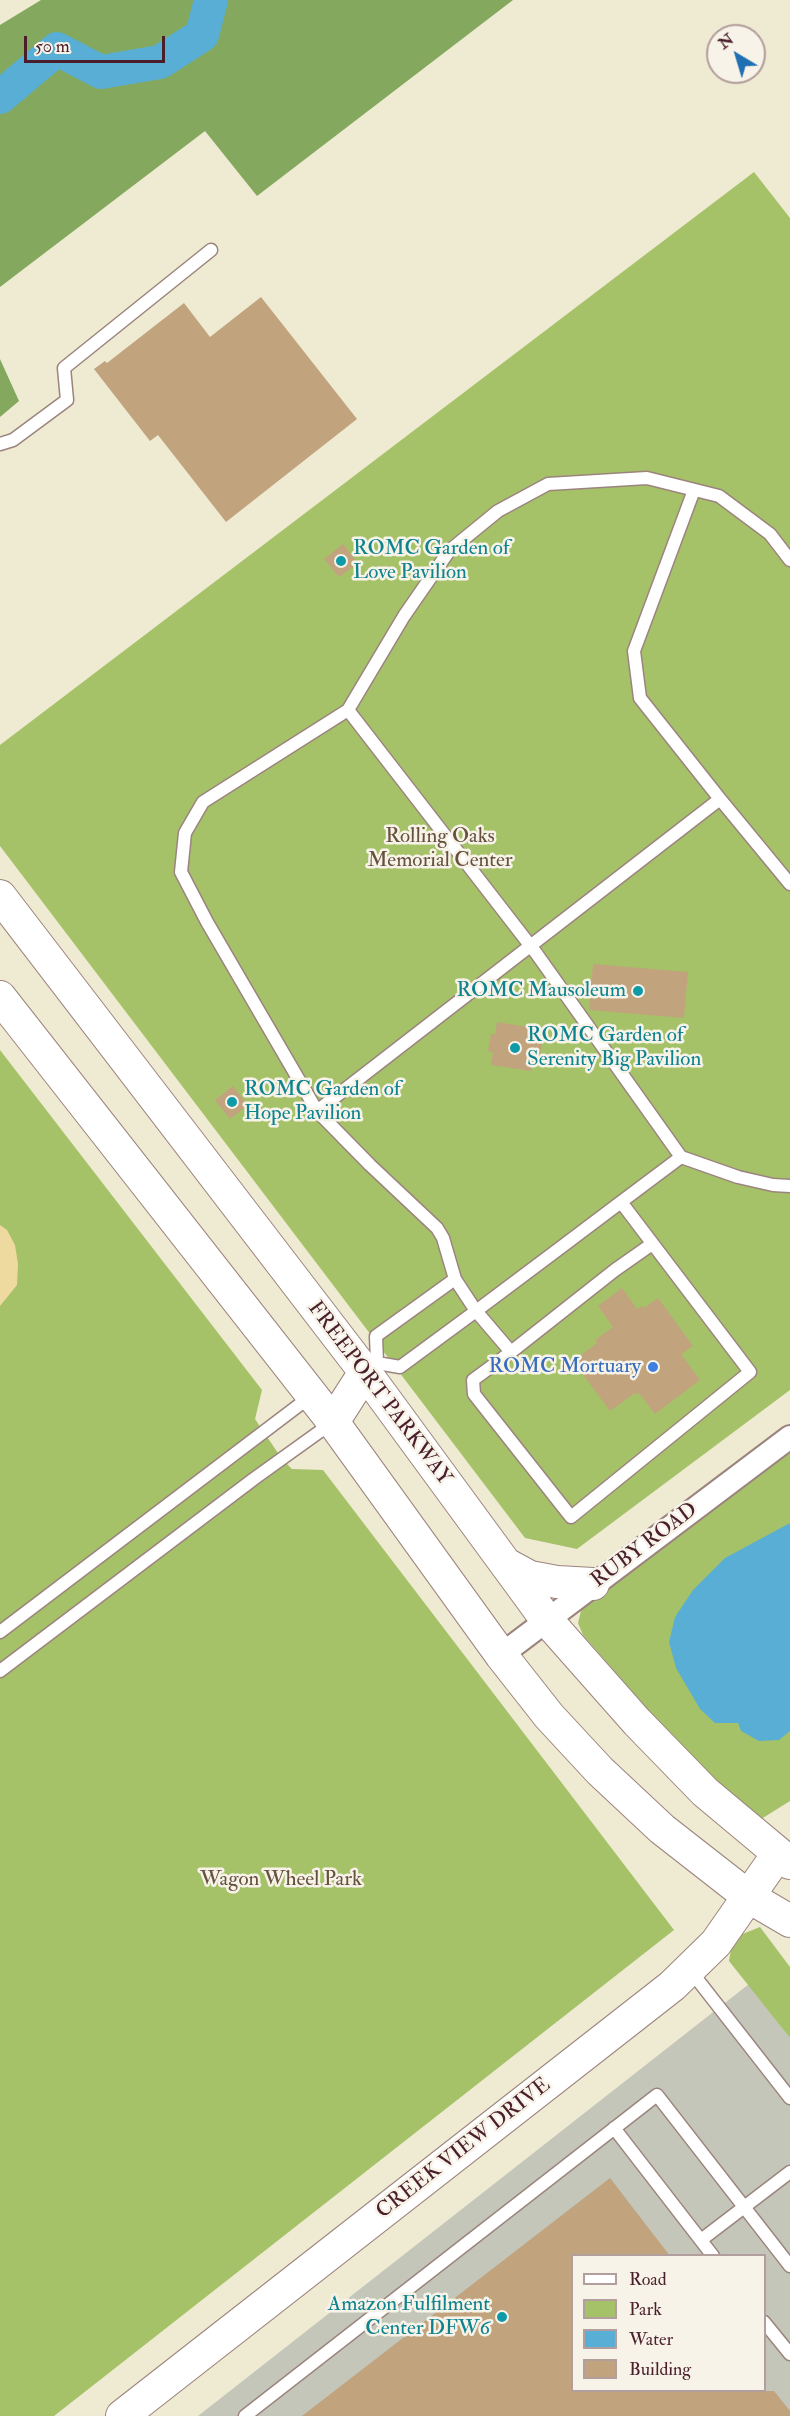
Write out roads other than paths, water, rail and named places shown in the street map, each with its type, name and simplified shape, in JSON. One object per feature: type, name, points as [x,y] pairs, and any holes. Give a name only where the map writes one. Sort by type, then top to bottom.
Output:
[{"type":"main road","name":"FREEPORT PARKWAY","points":[[0,896],[371,1367],[546,1619],[637,1722],[689,1776],[784,1854]]},
{"type":"main road","points":[[0,997],[333,1422],[501,1655],[549,1716],[600,1771],[662,1829],[749,1897],[790,1921]]},
{"type":"main road","points":[[312,1396],[371,1367]]},
{"type":"main road","points":[[333,1422],[371,1367]]},
{"type":"main road","points":[[506,1564],[530,1576],[557,1582],[594,1584]]},
{"type":"main road","name":"CREEK VIEW DRIVE","points":[[122,2416],[690,1970],[716,1943],[784,1854]]},
{"type":"street","name":"RUBY ROAD","points":[[501,1655],[790,1437]]},
{"type":"lane","points":[[0,444],[13,440],[67,400],[64,368],[211,250]]},
{"type":"lane","points":[[512,1352],[476,1311],[455,1279],[445,1244],[437,1228],[369,1165],[318,1111],[207,922],[181,872],[185,833],[203,801],[348,710],[404,616],[449,551],[498,511],[548,484],[647,478],[718,496],[770,534],[790,560]]},
{"type":"lane","points":[[694,489],[634,651],[640,698],[790,884]]},
{"type":"lane","points":[[348,710],[530,945],[681,1157],[738,1177],[773,1185],[790,1186]]},
{"type":"lane","points":[[318,1111],[720,799]]},
{"type":"lane","points":[[455,1279],[376,1336],[371,1367],[400,1367],[681,1157]]},
{"type":"lane","points":[[621,1202],[750,1372],[570,1516],[474,1394],[473,1380],[652,1244]]},
{"type":"lane","points":[[0,1632],[312,1396]]},
{"type":"lane","points":[[0,1671],[255,1478],[333,1422]]},
{"type":"lane","points":[[690,1970],[790,2098]]},
{"type":"lane","points":[[245,2416],[657,2095],[790,2266]]},
{"type":"lane","points":[[614,2128],[712,2254]]},
{"type":"lane","points":[[701,2240],[790,2172]]},
{"type":"lane","points":[[766,2323],[790,2354]]},
{"type":"water","points":[[790,1523],[790,1731],[779,1740],[759,1741],[741,1731],[738,1723],[715,1723],[700,1709],[676,1668],[669,1642],[675,1617],[693,1590],[725,1558]]},
{"type":"waterway","points":[[0,97],[57,49],[101,72],[160,62],[202,35],[211,0]]},
{"type":"place","name":"ROMC Garden of Love Pavilion","points":[[341,561]]},
{"type":"place","name":"ROMC Mausoleum","points":[[638,991]]},
{"type":"place","name":"ROMC Garden of Serenity Big Pavilion","points":[[515,1048]]},
{"type":"place","name":"ROMC Garden of Hope Pavilion","points":[[232,1102]]},
{"type":"place","name":"ROMC Mortuary","points":[[653,1367]]},
{"type":"place","name":"Amazon Fulfilment Center DFW6","points":[[502,2317]]},
{"type":"park label","name":"Rolling Oaks Memorial Center","points":[[440,849]]},
{"type":"park label","name":"Wagon Wheel Park","points":[[281,1880]]}]
